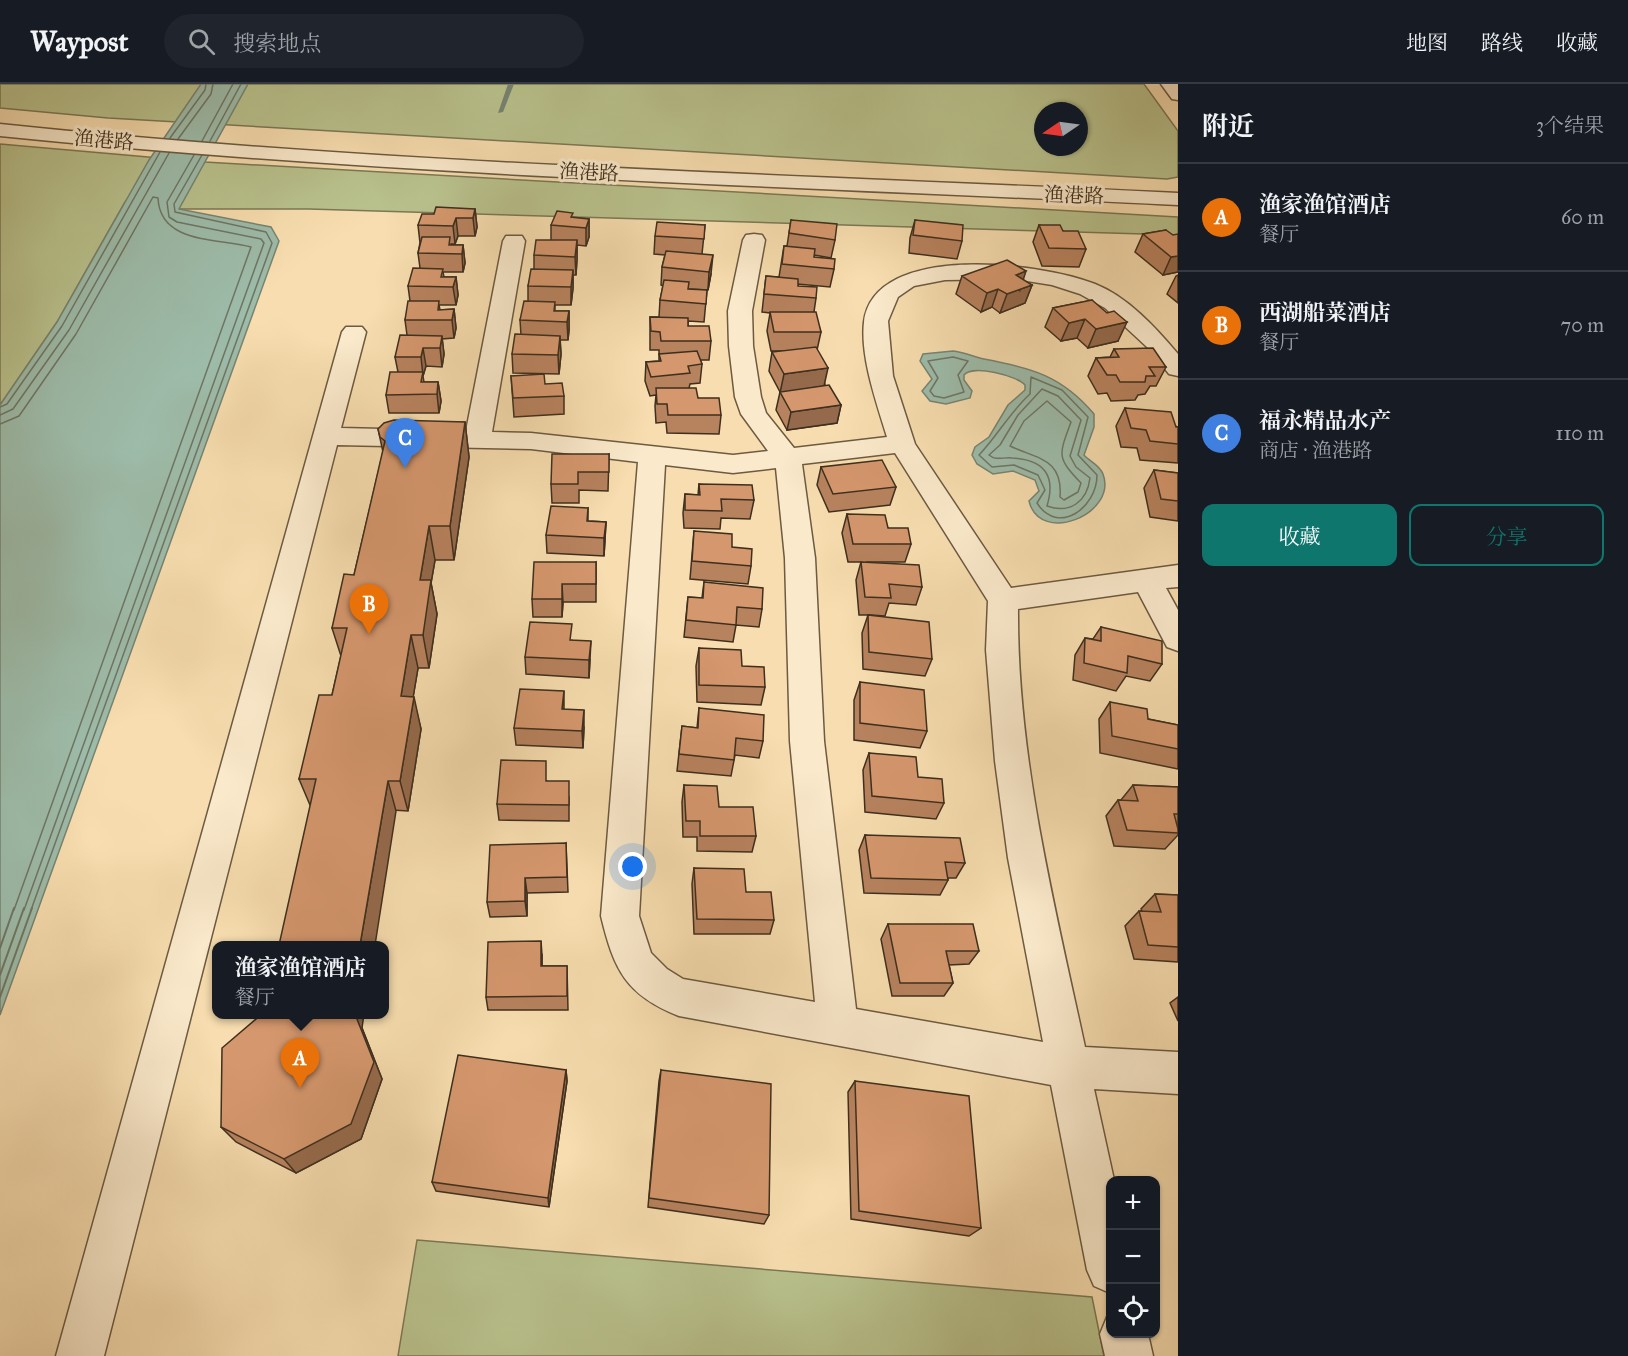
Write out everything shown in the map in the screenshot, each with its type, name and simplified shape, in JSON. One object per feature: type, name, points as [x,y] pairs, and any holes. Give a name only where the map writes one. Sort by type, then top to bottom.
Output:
[{"type":"street","points":[[1170,84],[1178,95]]},
{"type":"street","name":"渔港路","points":[[0,130],[106,141],[468,165],[1178,199]]},
{"type":"street","points":[[754,240],[740,311],[741,346],[748,397],[754,414],[788,459],[800,558],[807,741],[838,1026]]},
{"type":"street","points":[[478,439],[514,241]]},
{"type":"street","points":[[1106,1251],[1026,858],[1012,760],[1002,650],[1004,600],[902,444],[880,376],[876,321],[888,293],[907,281],[945,273],[1014,272],[1056,279],[1088,289],[1113,303],[1156,343],[1178,369]]},
{"type":"street","points":[[80,1356],[354,332]]},
{"type":"street","points":[[326,436],[478,439],[591,446],[652,456],[733,464],[902,444]]},
{"type":"street","points":[[652,456],[620,916],[638,970],[657,987],[679,997],[1067,1067],[1178,1073]]},
{"type":"street","points":[[1004,600],[1178,576]]},
{"type":"street","points":[[1147,580],[1178,639]]},
{"type":"street","points":[[1125,1338],[1129,1356]]},
{"type":"green space","points":[[0,84],[1144,84],[1178,131],[1178,177],[1167,179],[108,118],[0,108]]},
{"type":"green space","points":[[0,144],[205,162],[1178,217],[1178,235],[309,209],[178,209],[125,202],[57,322],[0,405]]},
{"type":"green space","points":[[417,1240],[1092,1297],[1104,1356],[398,1356]]},
{"type":"water","points":[[201,84],[248,84],[179,209],[271,227],[279,241],[0,1015],[0,405],[57,322],[149,160]]},
{"type":"water","points":[[953,351],[1017,366],[1045,376],[1070,391],[1094,414],[1094,427],[1084,455],[1097,465],[1103,474],[1105,488],[1099,501],[1089,512],[1061,523],[1047,521],[1036,514],[1029,501],[1039,491],[1035,480],[1013,471],[993,474],[977,464],[972,455],[975,447],[989,437],[1008,405],[1025,390],[1025,385],[1014,378],[995,372],[969,372],[964,375],[964,380],[972,391],[970,398],[946,404],[930,401],[922,391],[932,379],[920,361],[923,354]]},
{"type":"building","points":[[436,207],[475,209],[473,218],[456,218],[453,226],[418,225],[422,214],[434,214]]},
{"type":"building","points":[[557,211],[573,213],[571,217],[589,219],[586,228],[551,225]]},
{"type":"building","points":[[791,220],[837,224],[835,240],[789,233]]},
{"type":"building","points":[[915,220],[963,225],[962,241],[913,235]]},
{"type":"building","points":[[657,222],[705,225],[704,239],[655,236]]},
{"type":"building","points":[[1039,225],[1060,225],[1063,231],[1078,231],[1086,249],[1049,248]]},
{"type":"building","points":[[1166,230],[1173,235],[1178,234],[1178,256],[1171,257],[1143,234]]},
{"type":"building","points":[[422,237],[450,237],[449,245],[463,245],[462,254],[418,253]]},
{"type":"building","points":[[536,240],[577,240],[575,257],[534,255]]},
{"type":"building","points":[[784,246],[815,249],[814,257],[835,259],[834,269],[782,264]]},
{"type":"building","points":[[666,251],[713,255],[709,272],[662,267]]},
{"type":"building","points":[[1007,260],[1026,271],[1016,275],[1032,285],[1007,294],[998,289],[987,293],[962,276]]},
{"type":"building","points":[[413,268],[443,269],[441,277],[456,277],[453,287],[408,286]]},
{"type":"building","points":[[531,269],[573,270],[571,287],[528,286]]},
{"type":"building","points":[[766,276],[798,279],[798,286],[817,287],[816,298],[764,294]]},
{"type":"building","points":[[664,280],[689,282],[688,289],[707,290],[706,304],[660,300]]},
{"type":"building","points":[[1092,300],[1107,313],[1114,311],[1127,322],[1096,329],[1085,319],[1069,323],[1053,308]]},
{"type":"building","points":[[408,301],[439,301],[438,310],[454,309],[452,320],[405,320]]},
{"type":"building","points":[[524,301],[555,302],[554,311],[569,311],[567,322],[520,320]]},
{"type":"building","points":[[770,312],[816,312],[821,332],[774,332]]},
{"type":"building","points":[[650,317],[688,318],[688,326],[709,326],[711,341],[661,341],[660,332],[651,331]]},
{"type":"building","points":[[515,334],[560,336],[558,355],[512,354]]},
{"type":"building","points":[[400,335],[442,336],[440,348],[423,348],[421,357],[395,357]]},
{"type":"building","points":[[816,347],[828,368],[784,374],[772,352]]},
{"type":"building","points":[[1153,348],[1166,367],[1149,367],[1155,376],[1146,376],[1145,382],[1120,382],[1116,375],[1107,375],[1096,358],[1119,357],[1114,349]]},
{"type":"building","points":[[697,351],[702,364],[688,366],[690,373],[651,377],[646,362],[661,361],[659,354]]},
{"type":"building","points":[[390,372],[423,372],[421,382],[438,382],[437,394],[386,395]]},
{"type":"building","points":[[544,374],[545,384],[562,383],[564,396],[513,398],[511,376]]},
{"type":"building","points":[[829,385],[841,405],[791,412],[780,392]]},
{"type":"building","points":[[656,388],[696,388],[698,398],[719,398],[721,415],[668,415],[667,404],[657,404]]},
{"type":"building","points":[[1125,408],[1171,412],[1176,427],[1178,427],[1178,444],[1150,441],[1146,430],[1131,428]]},
{"type":"building","points":[[394,420],[465,422],[450,526],[429,526],[420,580],[431,580],[423,635],[411,635],[401,696],[414,697],[400,781],[388,781],[361,941],[280,941],[316,779],[299,779],[319,695],[332,695],[347,628],[332,628],[344,574],[354,575],[385,441],[380,437],[378,429],[384,423]]},
{"type":"building","points":[[552,454],[609,454],[609,472],[578,472],[578,484],[551,484]]},
{"type":"building","points":[[882,460],[896,487],[833,494],[821,467]]},
{"type":"building","points":[[1154,470],[1178,473],[1178,501],[1161,499]]},
{"type":"building","points":[[699,484],[752,485],[754,500],[721,499],[722,511],[685,510],[685,494],[700,495]]},
{"type":"building","points":[[551,506],[588,508],[587,521],[606,522],[604,538],[546,535]]},
{"type":"building","points":[[847,514],[885,515],[888,528],[908,528],[911,544],[853,544]]},
{"type":"building","points":[[694,531],[732,534],[732,547],[752,549],[751,566],[692,561]]},
{"type":"building","points":[[534,562],[596,562],[596,584],[562,584],[562,599],[532,599]]},
{"type":"building","points":[[861,562],[919,565],[922,587],[889,584],[891,598],[865,597]]},
{"type":"building","points":[[704,582],[763,588],[762,609],[737,607],[736,625],[686,620],[688,597],[703,598]]},
{"type":"building","points":[[868,615],[929,622],[932,659],[869,652]]},
{"type":"building","points":[[530,622],[572,624],[570,640],[591,641],[589,660],[525,657]]},
{"type":"building","points":[[1101,627],[1162,641],[1162,664],[1128,656],[1127,673],[1084,663],[1085,638],[1101,641]]},
{"type":"building","points":[[699,648],[741,650],[742,666],[764,667],[765,687],[699,685]]},
{"type":"building","points":[[860,682],[924,690],[927,731],[860,723]]},
{"type":"building","points":[[520,689],[564,691],[562,709],[584,710],[582,731],[514,728]]},
{"type":"building","points":[[1110,702],[1147,709],[1148,719],[1178,725],[1178,749],[1112,736]]},
{"type":"building","points":[[699,708],[764,715],[763,741],[736,738],[734,760],[679,754],[682,726],[698,728]]},
{"type":"building","points":[[869,753],[916,757],[918,777],[942,779],[944,803],[872,796]]},
{"type":"building","points":[[501,760],[546,761],[546,781],[569,781],[569,805],[497,804]]},
{"type":"building","points":[[684,785],[717,786],[719,807],[753,807],[756,836],[700,836],[700,821],[686,821]]},
{"type":"building","points":[[1133,785],[1178,787],[1178,814],[1174,814],[1178,833],[1127,830],[1118,800],[1138,801]]},
{"type":"building","points":[[865,835],[960,838],[965,863],[945,862],[948,880],[871,878]]},
{"type":"building","points":[[566,843],[567,877],[525,878],[525,901],[487,902],[490,845]]},
{"type":"building","points":[[694,868],[744,869],[746,892],[771,892],[774,920],[697,919]]},
{"type":"building","points":[[1155,894],[1178,895],[1178,947],[1148,945],[1139,911],[1161,912]]},
{"type":"building","points":[[888,924],[973,924],[979,951],[946,951],[953,983],[900,983]]},
{"type":"building","points":[[541,941],[541,966],[567,966],[567,996],[486,997],[488,942]]},
{"type":"building","points":[[256,1019],[357,1019],[374,1062],[351,1124],[284,1159],[221,1127],[222,1048]]},
{"type":"building","points":[[458,1055],[566,1070],[548,1198],[432,1182]]},
{"type":"building","points":[[661,1070],[771,1084],[769,1215],[649,1198]]},
{"type":"building","points":[[855,1081],[969,1096],[981,1228],[859,1211]]},
{"type":"waterway","points":[[500,112],[511,84]]},
{"type":"place","name":"福永精品水产","points":[[405,468]]},
{"type":"place","name":"西湖船菜酒店","points":[[369,634]]},
{"type":"place","name":"渔家渔馆酒店","points":[[300,1088]]}]
